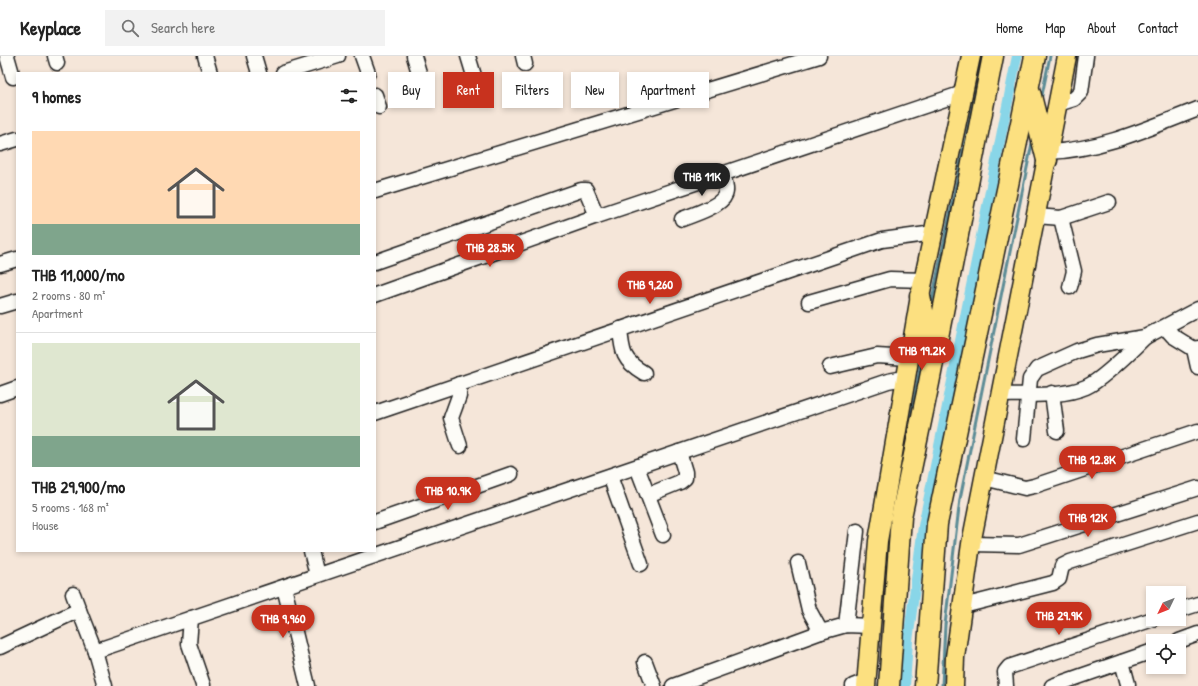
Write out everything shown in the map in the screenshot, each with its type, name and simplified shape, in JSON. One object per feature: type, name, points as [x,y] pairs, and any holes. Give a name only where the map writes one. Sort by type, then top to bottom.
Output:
[{"type":"highway","points":[[889,686],[901,517],[993,56]]},
{"type":"highway","points":[[925,686],[937,524],[1036,56]]},
{"type":"highway","points":[[1029,88],[1047,156]]},
{"type":"highway","points":[[922,288],[933,361]]},
{"type":"main road","points":[[862,684],[871,626],[878,541],[909,358],[922,288],[971,56]]},
{"type":"main road","points":[[954,686],[954,657],[963,606],[971,544],[1067,56]]},
{"type":"street","points":[[7,56],[13,78]]},
{"type":"street","points":[[205,56],[210,72]]},
{"type":"street","points":[[254,56],[258,72]]},
{"type":"street","points":[[286,72],[338,56]]},
{"type":"street","points":[[362,56],[368,72]]},
{"type":"street","points":[[414,56],[419,72]]},
{"type":"street","points":[[468,56],[473,72]]},
{"type":"street","points":[[376,191],[819,56]]},
{"type":"street","points":[[1058,104],[1079,96],[1081,92],[1086,56]]},
{"type":"street","points":[[376,295],[597,216],[963,93]]},
{"type":"street","points":[[1047,156],[1090,148],[1123,138],[1198,109]]},
{"type":"street","points":[[0,144],[16,139]]},
{"type":"street","points":[[682,219],[714,206],[722,200],[726,190],[723,174]]},
{"type":"street","points":[[376,262],[581,190],[586,190],[589,194],[597,216]]},
{"type":"street","points":[[1036,216],[1061,218],[1109,202]]},
{"type":"street","points":[[1061,218],[1073,263],[1074,271],[1070,287]]},
{"type":"street","points":[[376,413],[882,240],[934,233]]},
{"type":"street","points":[[0,264],[16,258]]},
{"type":"street","points":[[809,302],[890,279],[922,288]]},
{"type":"street","points":[[0,306],[16,301]]},
{"type":"street","points":[[1024,438],[1032,374],[1046,364],[1090,347],[1145,337],[1198,309]]},
{"type":"street","points":[[1165,327],[1173,336],[1196,349],[1198,367]]},
{"type":"street","points":[[620,329],[622,350],[626,360],[644,373]]},
{"type":"street","points":[[1000,395],[1030,396],[1072,391],[1087,386],[1145,337]]},
{"type":"street","points":[[830,367],[877,356],[909,358]]},
{"type":"street","points":[[95,651],[888,381],[904,378]]},
{"type":"street","points":[[459,384],[459,396],[451,418],[460,446]]},
{"type":"street","points":[[0,394],[16,388]]},
{"type":"street","points":[[1052,393],[1057,431]]},
{"type":"street","points":[[984,478],[1025,488],[1198,431]]},
{"type":"street","points":[[648,495],[680,482],[685,478],[685,472],[679,452]]},
{"type":"street","points":[[637,466],[663,535]]},
{"type":"street","points":[[376,522],[511,474]]},
{"type":"street","points":[[610,476],[641,564]]},
{"type":"street","points":[[971,544],[1019,545],[1198,488]]},
{"type":"street","points":[[963,606],[1053,583],[1059,579],[1062,566],[1070,562],[1198,521]]},
{"type":"street","points":[[846,625],[857,531]]},
{"type":"street","points":[[311,552],[317,575]]},
{"type":"street","points":[[798,563],[809,610],[821,632]]},
{"type":"street","points":[[284,587],[308,686]]},
{"type":"street","points":[[73,594],[95,651],[105,686]]},
{"type":"street","points":[[1186,608],[1198,604]]},
{"type":"street","points":[[0,647],[79,610]]},
{"type":"street","points":[[191,618],[189,644],[203,685]]},
{"type":"street","points":[[1006,686],[1005,672],[1009,667],[1146,621]]},
{"type":"street","points":[[673,686],[821,632],[846,625],[871,626]]},
{"type":"street","points":[[1186,638],[1198,634]]},
{"type":"street","points":[[1062,685],[1146,653]]},
{"type":"street","points":[[645,662],[654,686]]},
{"type":"street","points":[[1122,662],[1128,684]]},
{"type":"waterway","points":[[931,305],[983,56]]},
{"type":"waterway","points":[[905,686],[908,641],[923,526],[1017,56]]},
{"type":"waterway","points":[[1041,100],[1050,56]]},
{"type":"waterway","points":[[942,686],[945,625],[960,499],[1033,138]]},
{"type":"waterway","points":[[905,452],[923,351]]},
{"type":"waterway","points":[[879,686],[880,676]]}]
